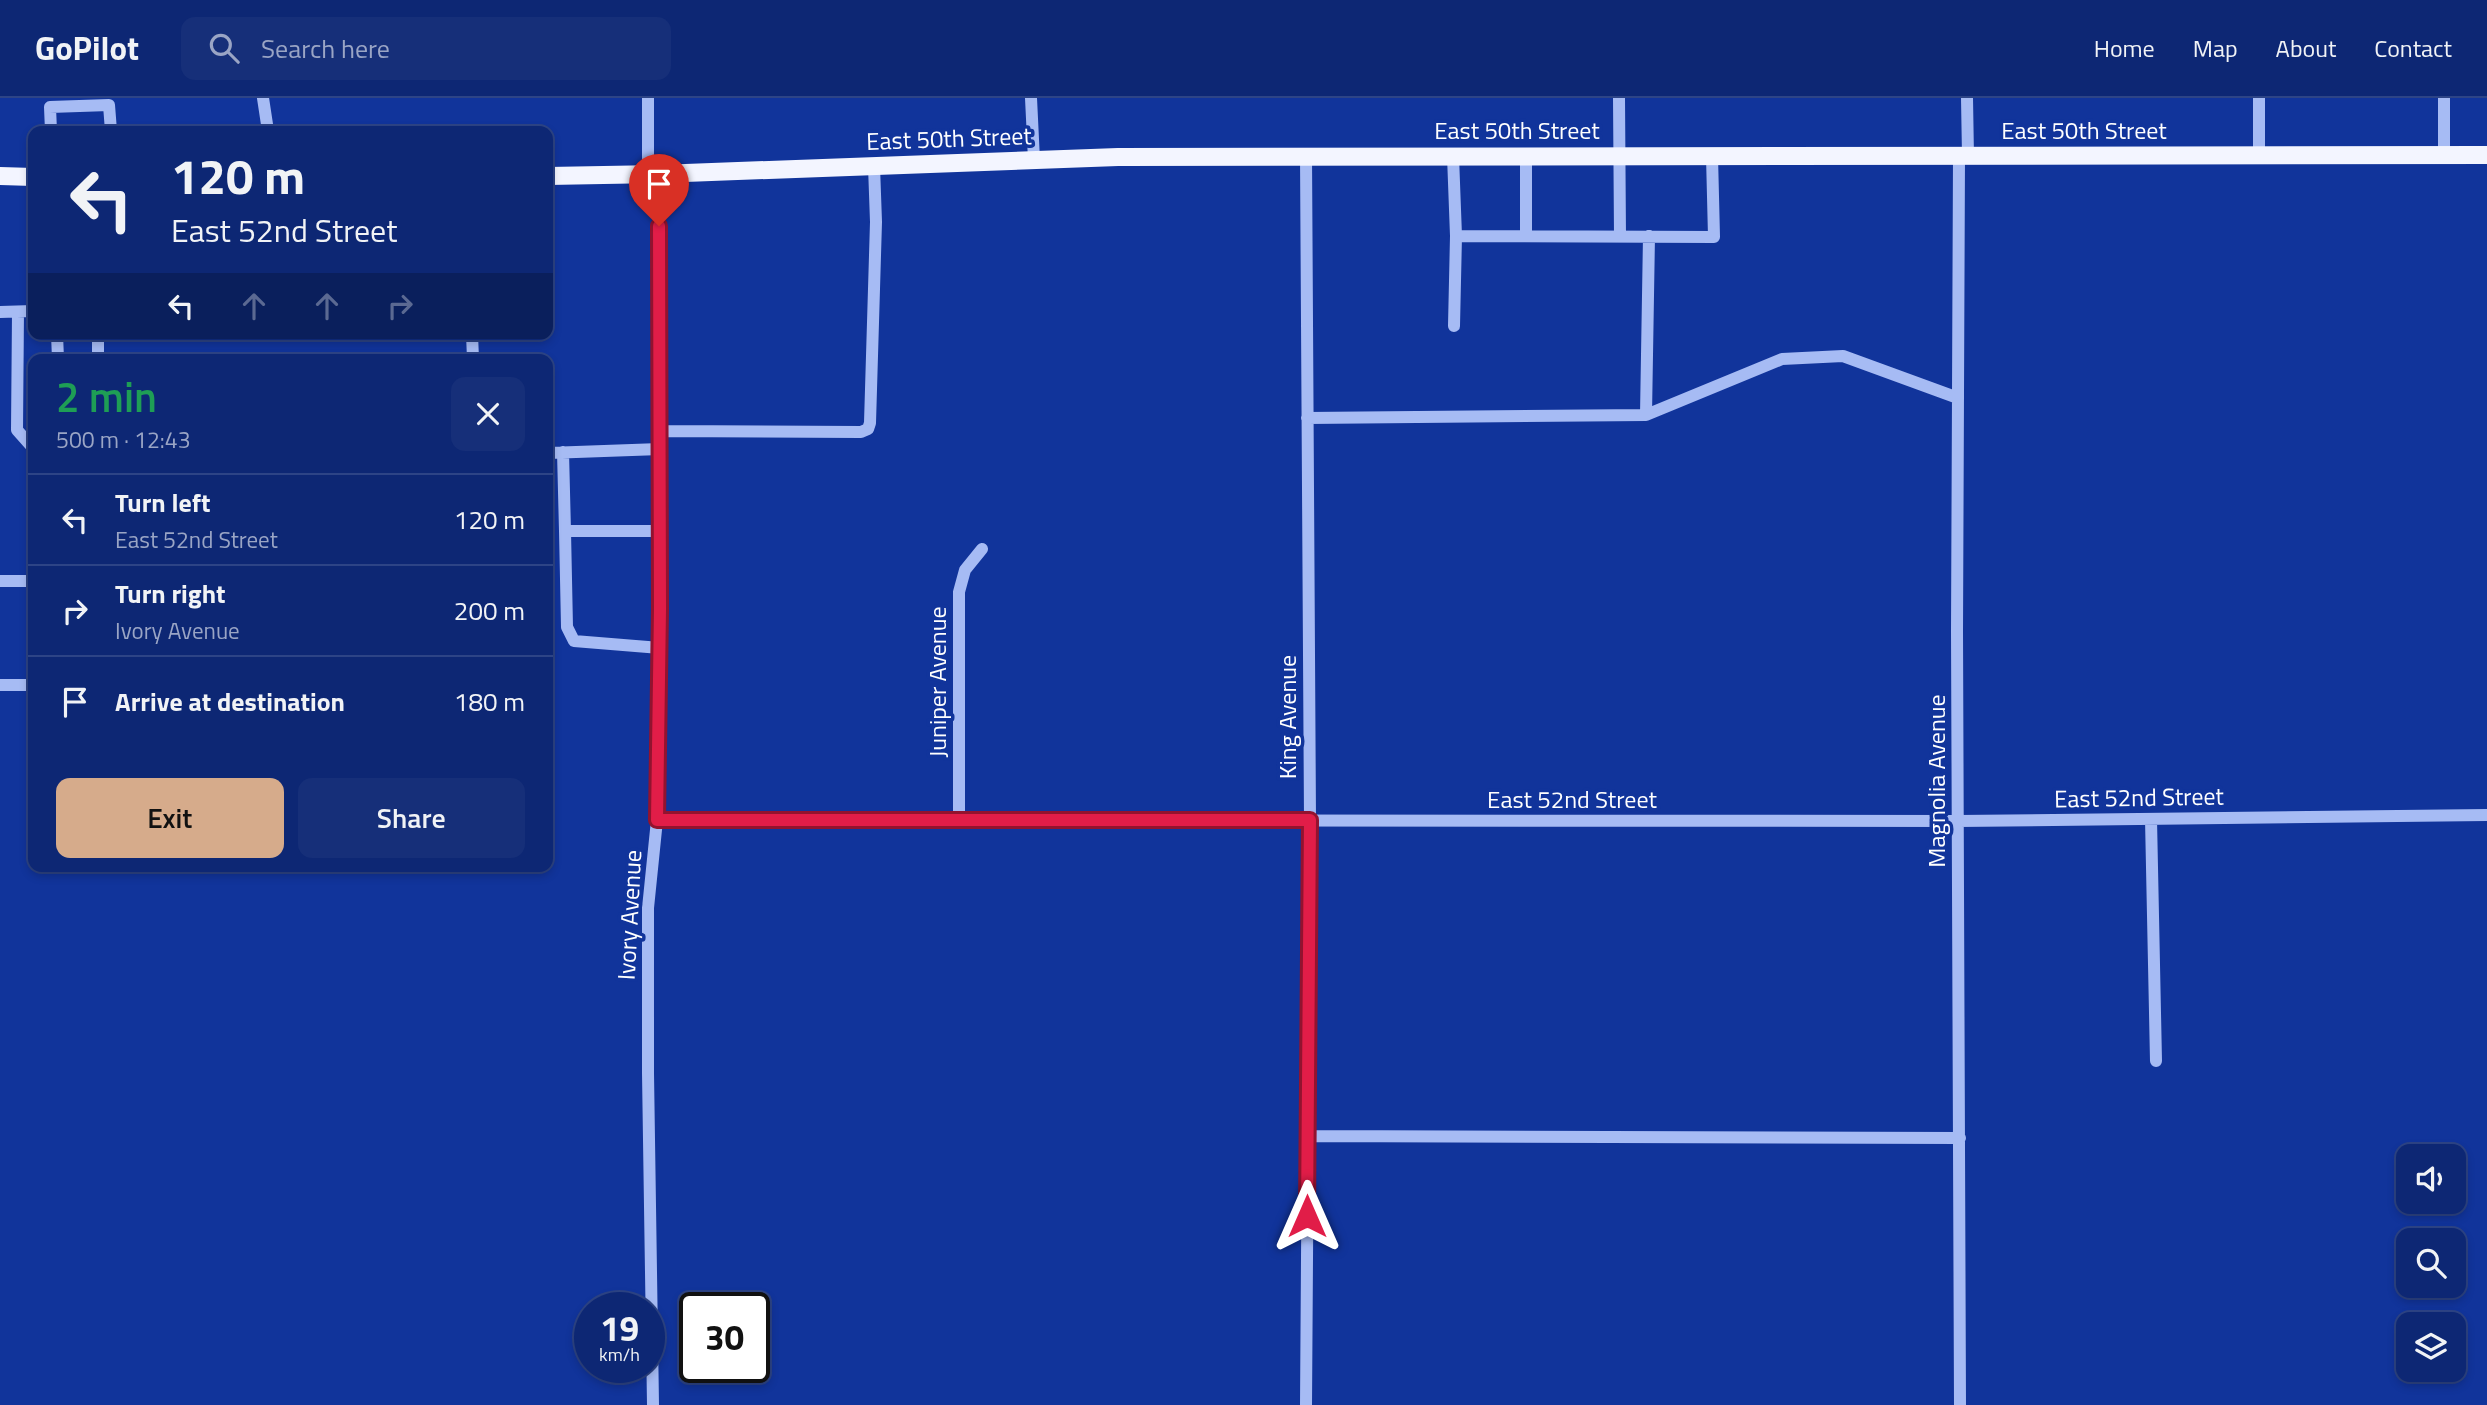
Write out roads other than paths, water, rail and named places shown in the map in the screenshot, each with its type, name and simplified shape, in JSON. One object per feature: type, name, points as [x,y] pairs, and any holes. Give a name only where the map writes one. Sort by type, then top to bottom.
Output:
[{"type":"main road","name":"East 50th Street","points":[[553,176],[1034,160],[1306,155],[2487,155]]},
{"type":"main road","points":[[0,177],[28,177]]},
{"type":"street","points":[[263,98],[267,126]]},
{"type":"street","name":"Ivory Avenue","points":[[648,98],[653,174],[660,431],[657,820],[648,908],[653,1405]]},
{"type":"street","points":[[1031,98],[1034,160]]},
{"type":"street","points":[[1619,98],[1620,236]]},
{"type":"street","name":"Magnolia Avenue","points":[[1960,1405],[1958,398],[1963,156],[1968,98]]},
{"type":"street","points":[[2259,98],[2259,155]]},
{"type":"street","points":[[2444,98],[2444,155]]},
{"type":"street","points":[[51,126],[50,107],[111,102],[111,126]]},
{"type":"street","name":"King Avenue","points":[[1306,155],[1310,820],[1306,1405]]},
{"type":"street","points":[[1453,156],[1456,236],[1454,326]]},
{"type":"street","points":[[1526,156],[1526,235]]},
{"type":"street","points":[[1456,236],[1714,237],[1712,156]]},
{"type":"street","points":[[660,431],[861,432],[868,429],[876,222],[874,166]]},
{"type":"street","points":[[1646,415],[1648,236]]},
{"type":"street","points":[[0,312],[28,312]]},
{"type":"street","points":[[18,312],[17,430],[28,442]]},
{"type":"street","points":[[1307,418],[1646,415],[1782,359],[1843,356],[1958,398]]},
{"type":"street","points":[[553,453],[660,449]]},
{"type":"street","points":[[563,452],[567,627],[574,641],[660,648]]},
{"type":"street","points":[[565,531],[660,531]]},
{"type":"street","name":"Juniper Avenue","points":[[959,822],[960,592],[965,570],[982,549]]},
{"type":"street","points":[[0,581],[28,581]]},
{"type":"street","points":[[0,685],[28,685]]},
{"type":"street","name":"East 52nd Street","points":[[657,820],[1958,821],[2487,816]]},
{"type":"street","points":[[2151,819],[2156,1061]]},
{"type":"street","points":[[1308,1136],[1960,1138]]}]
